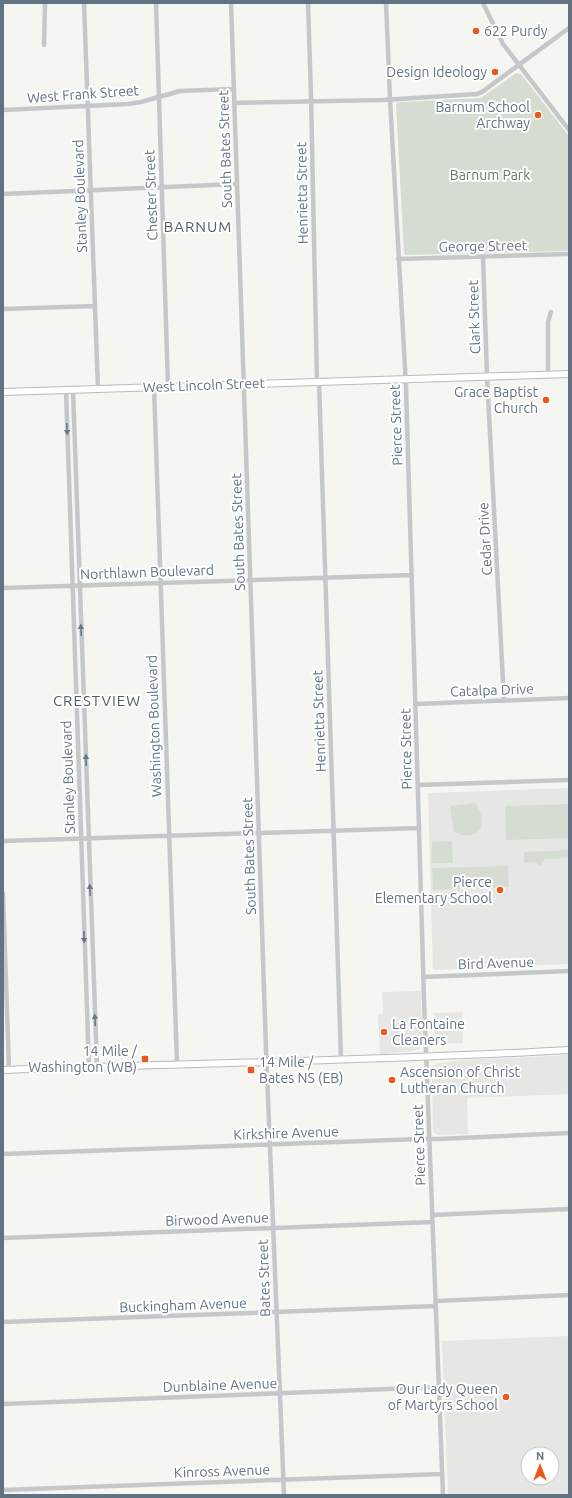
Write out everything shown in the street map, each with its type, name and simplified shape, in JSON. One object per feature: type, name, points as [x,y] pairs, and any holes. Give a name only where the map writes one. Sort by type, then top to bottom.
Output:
[{"type":"street","points":[[44,45],[45,3]]},
{"type":"street","name":"Stanley Boulevard","points":[[84,3],[98,389]]},
{"type":"street","name":"Chester Street","points":[[156,3],[168,387]]},
{"type":"street","name":"South Bates Street","points":[[232,3],[234,103],[249,505],[250,579],[266,1061]]},
{"type":"street","name":"Henrietta Street","points":[[308,3],[318,382],[326,577],[341,1059]]},
{"type":"street","name":"Pierce Street","points":[[386,3],[398,259],[406,379],[423,977],[443,1495]]},
{"type":"street","points":[[483,3],[503,44],[569,130]]},
{"type":"street","points":[[234,103],[311,102],[477,94],[569,28]]},
{"type":"street","name":"West Frank Street","points":[[3,110],[141,102],[180,91],[234,89]]},
{"type":"street","points":[[3,194],[237,184]]},
{"type":"street","name":"George Street","points":[[398,259],[569,254]]},
{"type":"street","name":"Clark Street","points":[[483,257],[487,376]]},
{"type":"street","points":[[3,309],[94,306]]},
{"type":"street","points":[[548,374],[548,322],[551,312]]},
{"type":"street","name":"West Lincoln Street","points":[[3,392],[569,374]]},
{"type":"street","name":"Cedar Drive","points":[[487,376],[504,701]]},
{"type":"street","name":"Washington Boulevard","points":[[154,387],[177,1064]]},
{"type":"street","name":"Stanley Boulevard","points":[[66,390],[89,1067]]},
{"type":"street","name":"Stanley Boulevard","points":[[73,390],[97,1067]]},
{"type":"street","points":[[70,497],[77,497]]},
{"type":"street","name":"Northlawn Boulevard","points":[[3,588],[412,574]]},
{"type":"street","name":"Catalpa Drive","points":[[416,704],[569,698]]},
{"type":"street","points":[[77,708],[84,708]]},
{"type":"street","points":[[418,785],[569,780]]},
{"type":"street","points":[[3,841],[419,828]]},
{"type":"street","points":[[3,893],[6,1070],[426,1057],[569,1050]]},
{"type":"street","points":[[85,951],[92,951]]},
{"type":"street","name":"Bird Avenue","points":[[423,977],[569,971]]},
{"type":"street","name":"Bates Street","points":[[266,1061],[284,1495]]},
{"type":"street","name":"Kirkshire Avenue","points":[[3,1154],[569,1133]]},
{"type":"street","points":[[432,1215],[569,1209]]},
{"type":"street","name":"Birwood Avenue","points":[[3,1238],[432,1222]]},
{"type":"street","points":[[436,1301],[569,1295]]},
{"type":"street","name":"Buckingham Avenue","points":[[3,1322],[436,1306]]},
{"type":"street","name":"Dunblaine Avenue","points":[[3,1404],[439,1387]]},
{"type":"street","name":"Kinross Avenue","points":[[3,1490],[442,1474]]},
{"type":"shaded area","name":"Pierce Elementary School","points":[[569,788],[569,964],[433,970],[428,793]]},
{"type":"shaded area","points":[[421,991],[422,1042],[420,1048],[415,1051],[380,1054],[378,1014],[383,1014],[382,992]]},
{"type":"shaded area","points":[[462,1012],[463,1043],[435,1043],[434,1013]]},
{"type":"shaded area","points":[[569,1055],[569,1094],[467,1098],[468,1134],[437,1135],[433,1132],[433,1066],[439,1063],[463,1060]]},
{"type":"shaded area","name":"Our Lady Queen of Martyrs School","points":[[569,1336],[569,1495],[448,1495],[442,1341]]},
{"type":"green space","name":"Barnum Park","points":[[516,73],[521,74],[569,136],[569,251],[404,254],[396,104],[400,102],[481,98]]},
{"type":"green space","points":[[475,803],[482,818],[479,830],[475,834],[469,835],[462,835],[454,832],[450,806]]},
{"type":"green space","points":[[569,804],[569,838],[506,840],[505,806]]},
{"type":"green space","points":[[452,841],[453,863],[432,863],[432,842]]},
{"type":"green space","points":[[569,850],[569,858],[545,859],[541,866],[535,862],[524,863],[524,852]]},
{"type":"green space","points":[[508,866],[509,887],[433,890],[432,868]]},
{"type":"place","name":"622 Purdy","points":[[476,31]]},
{"type":"place","name":"Design Ideology","points":[[495,72]]},
{"type":"place","name":"Barnum School Archway","points":[[538,115]]},
{"type":"place","name":"Grace Baptist Church","points":[[546,400]]},
{"type":"place","name":"Pierce Elementary School","points":[[500,890]]},
{"type":"place","name":"La Fontaine Cleaners","points":[[384,1032]]},
{"type":"place","name":"14 Mile / Washington (WB)","points":[[145,1059]]},
{"type":"place","name":"14 Mile / Bates NS (EB)","points":[[251,1070]]},
{"type":"place","name":"Ascension of Christ Lutheran Church","points":[[392,1080]]},
{"type":"place","name":"Our Lady Queen of Martyrs School","points":[[506,1397]]},
{"type":"district","name":"BARNUM","points":[[198,226]]},
{"type":"district","name":"CRESTVIEW","points":[[97,700]]}]
